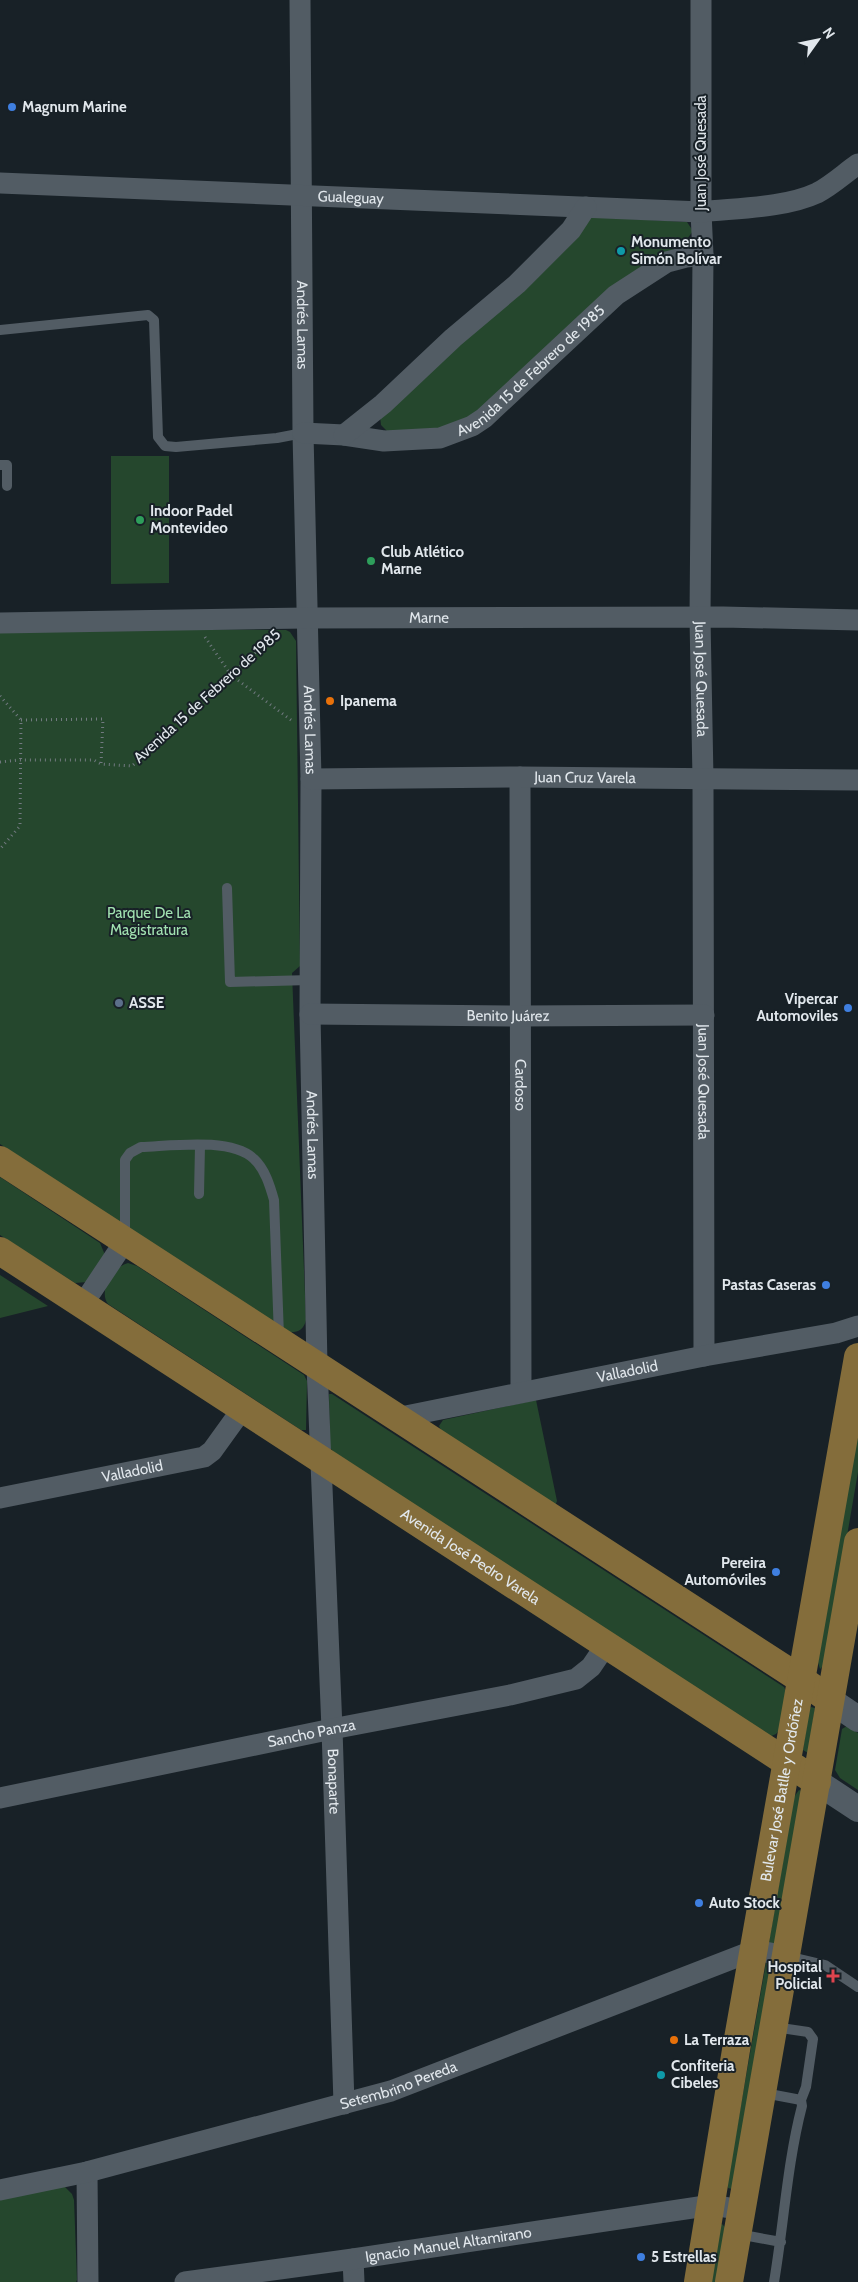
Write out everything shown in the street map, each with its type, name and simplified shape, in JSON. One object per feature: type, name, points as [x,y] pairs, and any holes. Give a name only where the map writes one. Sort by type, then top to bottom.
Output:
[{"type":"main road","points":[[0,1160],[830,1700]]},
{"type":"main road","name":"Avenida José Pedro Varela","points":[[0,1251],[817,1782]]},
{"type":"main road","name":"Bulevar José Batlle y Ordóñez","points":[[698,2282],[712,2205],[734,2059],[755,1950],[858,1357]]},
{"type":"main road","name":"Bulevar José Batlle y Ordóñez","points":[[730,2282],[858,1542]]},
{"type":"street","name":"Andrés Lamas","points":[[300,0],[302,433],[300,619],[310,736],[311,778],[310,1014],[320,1460]]},
{"type":"street","name":"Juan José Quesada","points":[[701,0],[701,212],[704,256],[700,618],[703,779],[704,1356]]},
{"type":"street","points":[[701,212],[754,208],[802,198],[817,193],[858,164]]},
{"type":"street","name":"Gualeguay","points":[[0,183],[701,212]]},
{"type":"street","points":[[344,435],[383,404],[453,338],[517,284],[571,230],[586,208]]},
{"type":"street","name":"Avenida 15 de Febrero de 1985","points":[[302,433],[344,435],[384,441],[440,438],[472,426],[484,418],[599,309],[622,291],[667,262],[686,257],[704,256]]},
{"type":"street","name":"Marne","points":[[0,623],[300,619],[723,617],[858,620]]},
{"type":"street","name":"Juan Cruz Varela","points":[[311,778],[520,777],[858,780]]},
{"type":"street","name":"Cardoso","points":[[520,777],[521,1392]]},
{"type":"street","name":"Benito Juárez","points":[[310,1014],[704,1015]]},
{"type":"street","points":[[83,1304],[125,1241]]},
{"type":"street","name":"Valladolid","points":[[396,1418],[704,1356],[836,1333],[858,1326]]},
{"type":"street","name":"Valladolid","points":[[0,1498],[204,1457],[212,1451],[243,1408]]},
{"type":"street","name":"Bonaparte","points":[[320,1460],[332,1729],[344,2104]]},
{"type":"street","name":"Sancho Panza","points":[[0,1798],[332,1729],[510,1695],[576,1679],[591,1667],[606,1645]]},
{"type":"street","points":[[830,1700],[858,1719]]},
{"type":"street","name":"Avenida José Pedro Varela","points":[[817,1782],[858,1809]]},
{"type":"street","points":[[755,1950],[786,1956]]},
{"type":"street","name":"Setembrino Pereda","points":[[0,2190],[87,2172],[391,2091],[755,1950]]},
{"type":"street","points":[[87,2172],[88,2282]]},
{"type":"street","name":"Ignacio Manuel Altamirano","points":[[185,2282],[353,2259],[712,2205],[740,2222]]},
{"type":"street","points":[[353,2259],[354,2282]]},
{"type":"lane","points":[[0,330],[148,315],[154,320],[158,437],[165,446],[176,447],[277,438],[302,433]]},
{"type":"lane","points":[[0,465],[7,465],[7,486]]},
{"type":"lane","points":[[227,888],[230,982],[310,980]]},
{"type":"lane","points":[[125,1241],[125,1160],[130,1153],[141,1147],[221,1145],[237,1148],[254,1158],[268,1182],[274,1200],[280,1342]]},
{"type":"lane","points":[[199,1194],[200,1146]]},
{"type":"lane","points":[[786,1956],[825,1965],[858,1987]]},
{"type":"lane","points":[[774,2027],[808,2032],[813,2040],[806,2088],[801,2100],[802,2106],[785,2190],[781,2242],[774,2282]]},
{"type":"lane","points":[[764,2093],[801,2100]]},
{"type":"lane","points":[[740,2222],[781,2242]]},
{"type":"path","name":"Avenida 15 de Febrero de 1985","points":[[0,762],[19,760],[94,760],[101,764],[132,766],[232,675],[300,619]]},
{"type":"path","points":[[193,620],[232,675],[310,736]]},
{"type":"path","points":[[0,696],[21,720],[19,760],[20,826],[0,849]]},
{"type":"path","points":[[21,720],[103,719],[101,764]]},
{"type":"green space","points":[[591,217],[687,222],[693,231],[684,243],[642,269],[497,396],[449,431],[387,431],[381,425],[380,416]]},
{"type":"green space","name":"Indoor Padel Montevideo","points":[[111,456],[169,456],[169,583],[111,584]]},
{"type":"green space","name":"Parque De La Magistratura","points":[[0,628],[286,630],[290,632],[296,641],[300,966],[292,973],[306,1320],[304,1326],[297,1331],[288,1332],[0,1144]]},
{"type":"green space","points":[[0,1177],[100,1243],[105,1255],[87,1282],[75,1283],[0,1235]]},
{"type":"green space","points":[[128,1263],[137,1266],[304,1375],[307,1381],[306,1430],[301,1430],[108,1304],[105,1299],[106,1286],[112,1274],[122,1265]]},
{"type":"green space","points":[[0,1275],[48,1306],[0,1318]]},
{"type":"green space","points":[[329,1394],[332,1394],[784,1687],[786,1691],[780,1729],[776,1734],[769,1737],[334,1452],[330,1448]]},
{"type":"green space","points":[[536,1400],[557,1501],[555,1506],[442,1432],[439,1426],[443,1420]]},
{"type":"green space","points":[[858,1425],[858,1472],[825,1664],[820,1669],[818,1662]]},
{"type":"green space","points":[[811,1707],[815,1708],[808,1753],[803,1750],[809,1709]]},
{"type":"green space","points":[[847,1726],[858,1733],[858,1790],[840,1778],[835,1770],[842,1729]]},
{"type":"green space","points":[[799,1790],[801,1791],[778,1943],[773,1946],[769,1942],[794,1797]]},
{"type":"green space","points":[[766,1963],[771,1963],[732,2189],[728,2188],[727,2184]]},
{"type":"green space","points":[[63,2185],[72,2194],[74,2200],[76,2282],[0,2282],[0,2198]]},
{"type":"green space","points":[[722,2224],[725,2227],[717,2282],[709,2282],[720,2225]]},
{"type":"place","name":"Magnum Marine","points":[[12,107]]},
{"type":"place","name":"Monumento Simón Bolívar","points":[[621,251]]},
{"type":"place","name":"Indoor Padel Montevideo","points":[[140,520]]},
{"type":"place","name":"Club Atlético Marne","points":[[371,561]]},
{"type":"place","name":"Ipanema","points":[[330,701]]},
{"type":"place","name":"ASSE","points":[[119,1003]]},
{"type":"place","name":"Vipercar Automoviles","points":[[848,1008]]},
{"type":"place","name":"Pastas Caseras","points":[[826,1285]]},
{"type":"place","name":"Pereira Automóviles","points":[[776,1572]]},
{"type":"place","name":"Auto Stock","points":[[699,1903]]},
{"type":"place","name":"Hospital Policial","points":[[833,1976]]},
{"type":"place","name":"La Terraza","points":[[674,2040]]},
{"type":"place","name":"Confiteria Cibeles","points":[[661,2075]]},
{"type":"place","name":"5 Estrellas","points":[[641,2257]]}]
